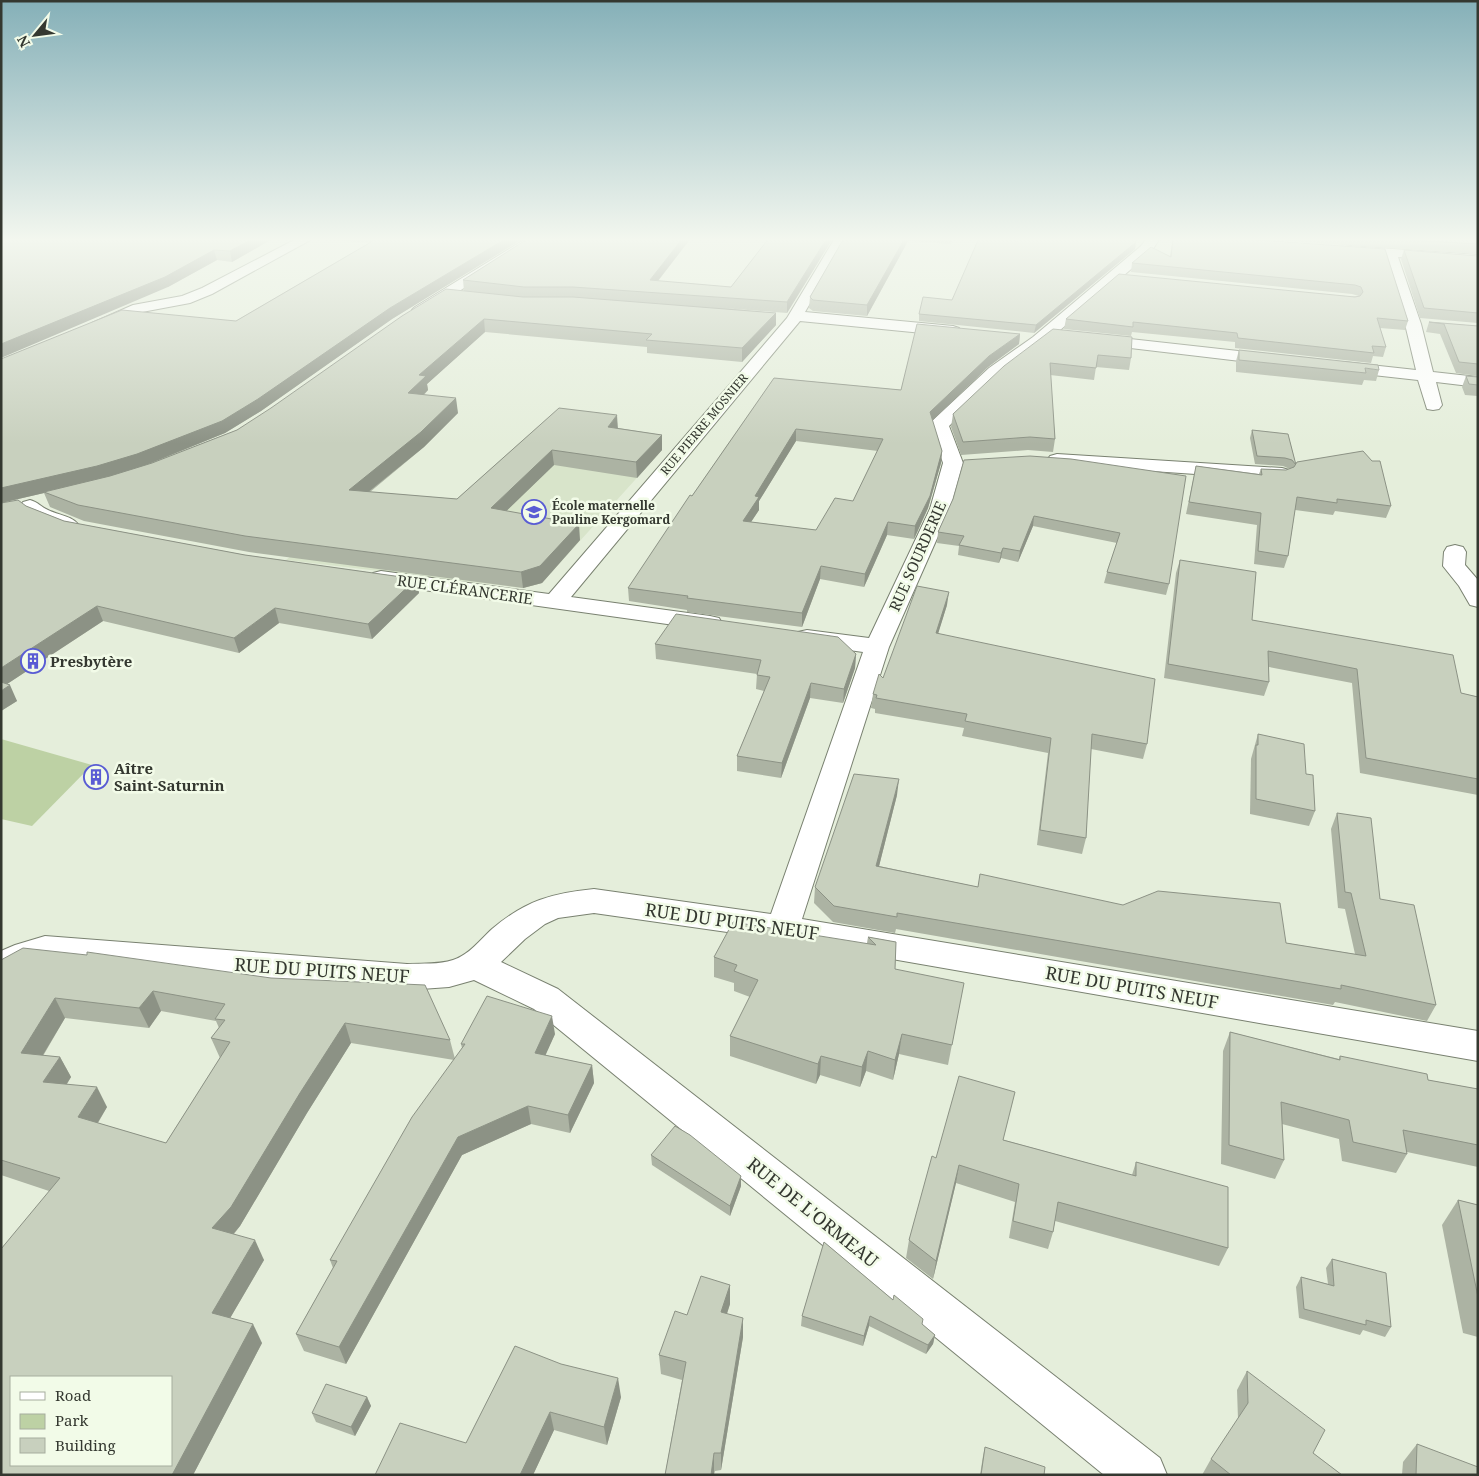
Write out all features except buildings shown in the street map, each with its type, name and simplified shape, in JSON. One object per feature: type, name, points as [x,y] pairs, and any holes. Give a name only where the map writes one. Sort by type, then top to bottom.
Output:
[{"type":"street","points":[[84,332],[144,307]]},
{"type":"street","points":[[405,320],[426,307]]},
{"type":"street","name":"RUE PIERRE MOSNIER","points":[[555,601],[795,307]]},
{"type":"street","name":"RUE SOURDERIE","points":[[783,928],[877,647],[961,463],[940,425],[995,372],[1050,337],[1087,307]]},
{"type":"street","points":[[1407,307],[1433,405]]},
{"type":"street","points":[[788,318],[968,332]]},
{"type":"street","points":[[1413,324],[1432,326]]},
{"type":"street","points":[[1050,337],[1290,361]]},
{"type":"street","points":[[1329,366],[1478,382]]},
{"type":"street","points":[[1038,459],[1282,474]]},
{"type":"street","points":[[56,499],[21,507],[49,519],[86,530]]},
{"type":"street","points":[[1455,552],[1454,566],[1469,584],[1478,600]]},
{"type":"street","name":"RUE CLÉRANCERIE","points":[[365,576],[731,626]]},
{"type":"street","points":[[789,634],[877,647]]},
{"type":"street","name":"RUE DU PUITS NEUF","points":[[3,968],[25,954],[46,949],[408,978],[445,976],[474,966],[525,919],[545,908],[568,903],[594,902],[783,928],[1478,1046]]},
{"type":"street","name":"RUE DE L'ORMEAU","points":[[474,966],[516,983],[546,999],[1143,1475]]},
{"type":"shaded area","name":"École maternelle Pauline Kergomard","points":[[599,440],[662,450],[542,583],[523,588],[286,560],[352,505],[444,513]]},
{"type":"green space","points":[[1,739],[92,765],[32,826],[1,819]]},
{"type":"place","name":"École maternelle Pauline Kergomard","points":[[534,512]]},
{"type":"place","name":"Presbytère","points":[[33,661]]},
{"type":"place","name":"Aître Saint-Saturnin","points":[[96,777]]}]
